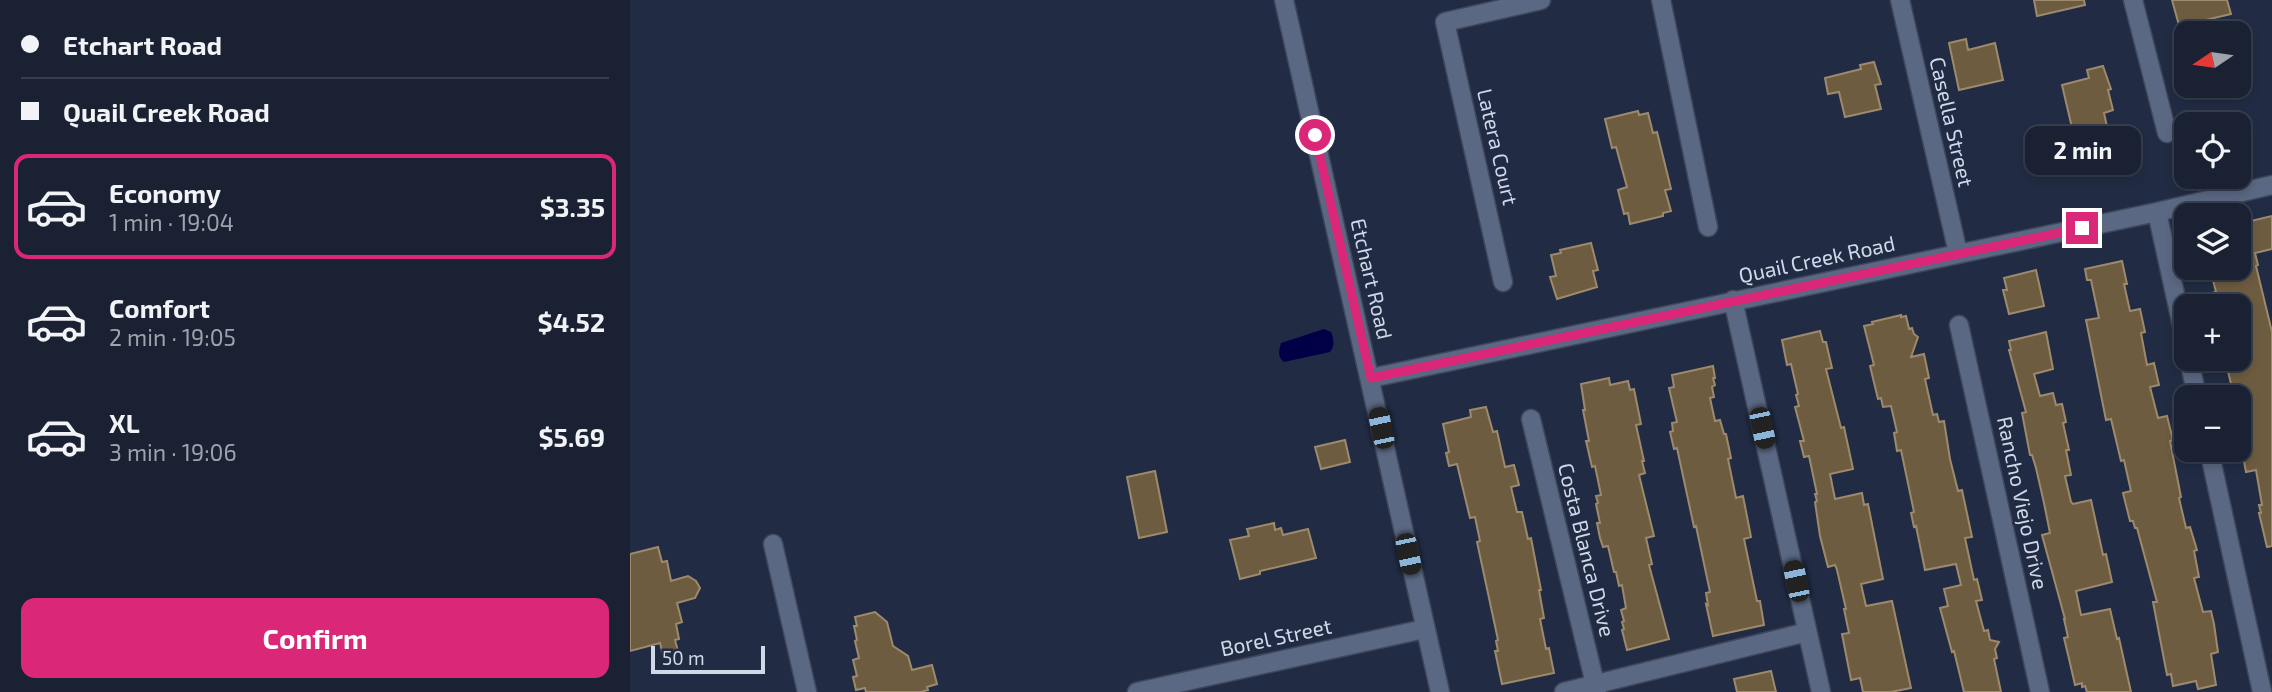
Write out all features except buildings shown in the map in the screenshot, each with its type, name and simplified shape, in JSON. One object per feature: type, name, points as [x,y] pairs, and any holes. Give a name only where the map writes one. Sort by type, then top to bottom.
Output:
[{"type":"street","name":"Etchart Road","points":[[1284,0],[1440,692]]},
{"type":"street","name":"Latera Court","points":[[1503,282],[1445,22],[1541,0]]},
{"type":"street","points":[[1661,0],[1708,227]]},
{"type":"street","name":"Casella Street","points":[[1900,0],[1958,253]]},
{"type":"street","points":[[2133,0],[2167,132]]},
{"type":"street","name":"Quail Creek Road","points":[[1371,378],[2157,212],[2272,185]]},
{"type":"street","points":[[2157,212],[2175,294]]},
{"type":"street","points":[[1733,300],[1821,692]]},
{"type":"street","name":"Rancho Viejo Drive","points":[[1959,325],[2040,692]]},
{"type":"street","name":"Costa Blanca Drive","points":[[1531,419],[1596,688]]},
{"type":"street","points":[[2212,462],[2262,692]]},
{"type":"street","points":[[773,544],[807,692]]},
{"type":"street","name":"Borel Street","points":[[1137,692],[1424,629]]},
{"type":"street","points":[[1564,692],[1596,688],[1807,632]]},
{"type":"shaded area","points":[[1324,329],[1331,332],[1333,337],[1330,352],[1284,362],[1280,358],[1281,343]]},
{"type":"route","points":[[1315,135],[1371,378],[2082,228]]}]
